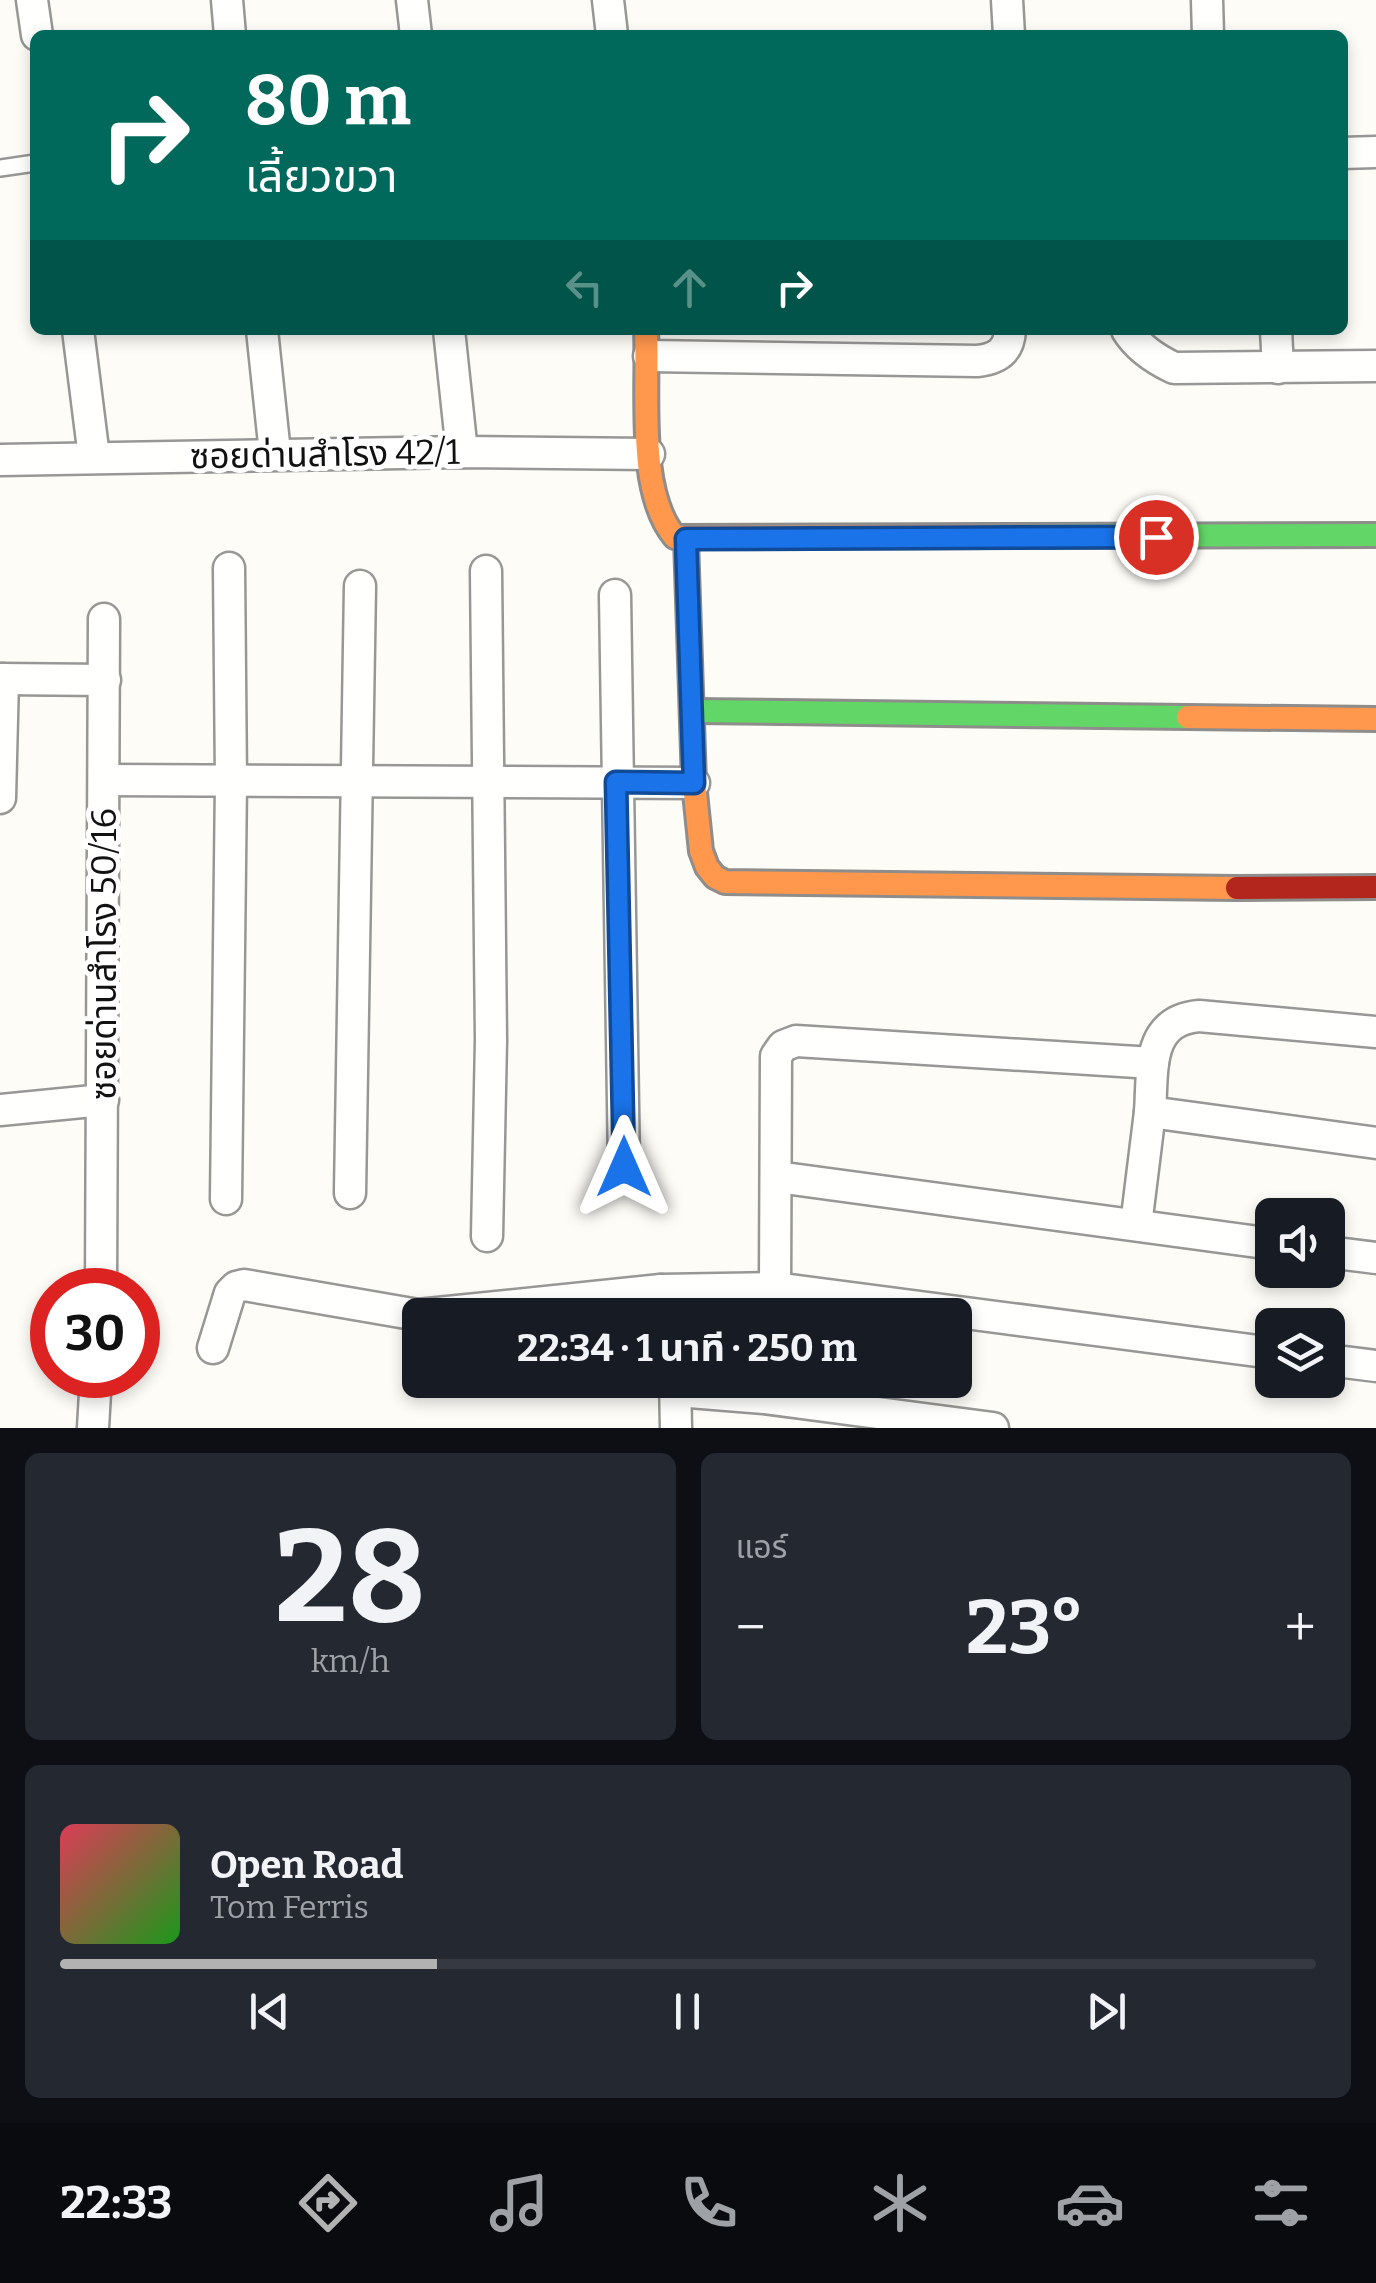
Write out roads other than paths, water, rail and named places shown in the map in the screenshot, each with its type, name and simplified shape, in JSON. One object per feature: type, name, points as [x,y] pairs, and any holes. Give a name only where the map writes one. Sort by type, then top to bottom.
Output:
[{"type":"street","points":[[32,0],[36,30]]},
{"type":"street","points":[[226,0],[229,30]]},
{"type":"street","points":[[412,0],[415,30]]},
{"type":"street","points":[[608,0],[611,30]]},
{"type":"street","points":[[1008,0],[1009,30]]},
{"type":"street","points":[[1207,0],[1208,30]]},
{"type":"street","points":[[1348,154],[1376,152]]},
{"type":"street","points":[[79,335],[94,457]]},
{"type":"street","points":[[263,335],[275,453]]},
{"type":"street","points":[[450,335],[462,452]]},
{"type":"street","points":[[1009,335],[1004,352],[993,360],[977,361],[647,343],[650,454],[662,526],[686,539],[1376,535]]},
{"type":"street","points":[[1130,335],[1156,360],[1174,368],[1376,366]]},
{"type":"street","points":[[1276,335],[1278,368]]},
{"type":"street","name":"ซอยด่านสำโรง 42/1","points":[[0,460],[275,453],[650,454]]},
{"type":"street","points":[[686,539],[694,783],[701,850],[707,867],[725,882],[1376,888]]},
{"type":"street","points":[[226,1200],[232,781],[229,568]]},
{"type":"street","points":[[486,571],[490,1040],[487,1236]]},
{"type":"street","points":[[350,1193],[360,586]]},
{"type":"street","points":[[616,595],[624,1167]]},
{"type":"street","name":"ซอยด่านสำโรง 50/16","points":[[101,1268],[104,619]]},
{"type":"street","points":[[0,798],[1,680],[106,680]]},
{"type":"street","points":[[694,711],[1376,719]]},
{"type":"street","points":[[105,780],[694,783]]},
{"type":"street","points":[[1136,1226],[1153,1063],[1164,1030],[1182,1018],[1199,1016],[1376,1032]]},
{"type":"street","points":[[774,1288],[776,1056],[783,1046],[796,1042],[1153,1063]]},
{"type":"street","points":[[0,1110],[104,1100]]},
{"type":"street","points":[[1150,1112],[1376,1142]]},
{"type":"street","points":[[777,1178],[1255,1242]]},
{"type":"street","points":[[1345,1254],[1376,1258]]},
{"type":"street","points":[[213,1348],[230,1293],[244,1285],[402,1312]]},
{"type":"street","points":[[695,1298],[774,1288],[1255,1351]]},
{"type":"street","points":[[1345,1362],[1376,1366]]},
{"type":"street","points":[[93,1428],[95,1398]]},
{"type":"street","points":[[676,1398],[676,1428]]},
{"type":"street","points":[[764,1398],[993,1428]]},
{"type":"lane","points":[[0,168],[30,164]]}]
